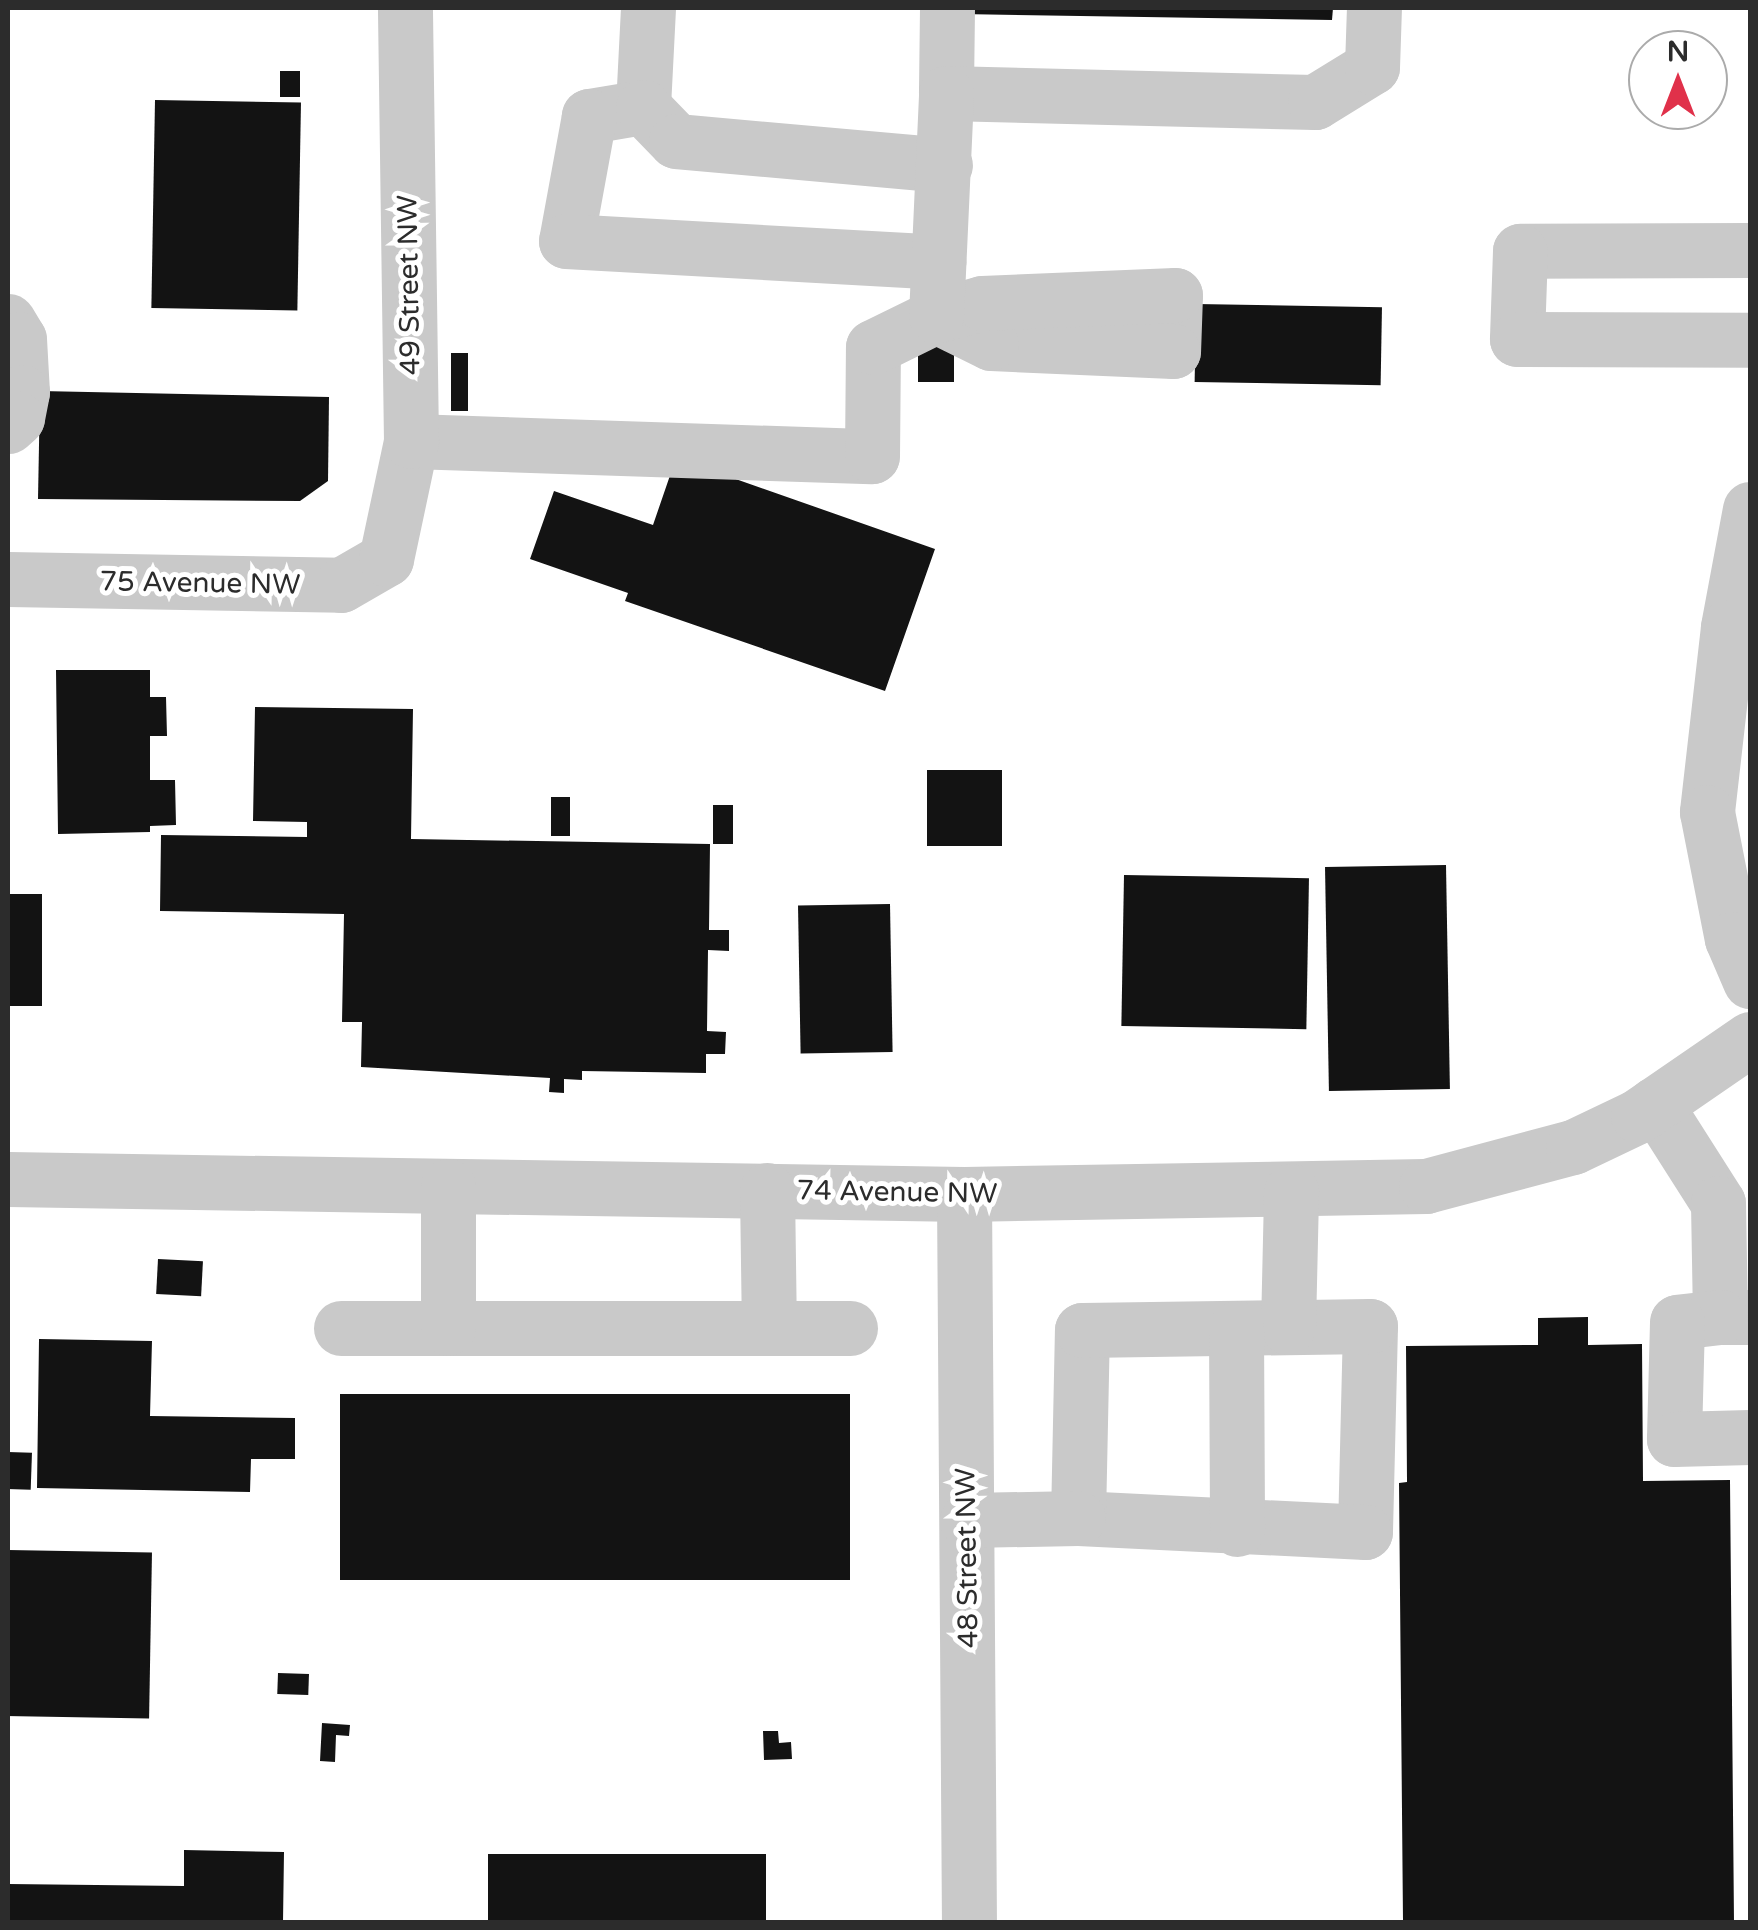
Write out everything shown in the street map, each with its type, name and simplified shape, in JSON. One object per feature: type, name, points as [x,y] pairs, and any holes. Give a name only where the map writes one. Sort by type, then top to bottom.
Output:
[{"type":"street","name":"49 Street NW","points":[[386,559],[411,440],[404,8]]},
{"type":"street","points":[[648,8],[643,107],[676,142],[945,165]]},
{"type":"street","points":[[411,440],[872,456],[873,346],[936,316],[945,165],[947,8]]},
{"type":"street","points":[[946,93],[1315,102],[1372,67],[1374,8]]},
{"type":"street","points":[[643,107],[589,116],[566,241],[938,262]]},
{"type":"street","points":[[1750,250],[1520,251],[1517,339],[1750,340]]},
{"type":"street","points":[[8,321],[18,339],[22,392],[17,418],[8,426]]},
{"type":"street","points":[[1750,508],[1728,626],[1707,812],[1732,939],[1750,981]]},
{"type":"street","name":"75 Avenue NW","points":[[8,579],[341,585],[386,559]]},
{"type":"street","name":"74 Avenue NW","points":[[8,1179],[964,1194],[1426,1186],[1498,1172],[1573,1147],[1655,1104],[1750,1040]]},
{"type":"street","points":[[1655,1104],[1718,1203],[1735,1317],[1676,1322],[1674,1439],[1750,1437]]},
{"type":"street","points":[[448,1186],[448,1328]]},
{"type":"street","points":[[768,1190],[769,1328]]},
{"type":"street","points":[[1237,1529],[1262,1327],[1292,1191]]},
{"type":"street","name":"48 Street NW","points":[[964,1194],[969,1922]]},
{"type":"street","points":[[967,1520],[1078,1518],[1237,1529],[1365,1532],[1370,1326],[1082,1330],[1078,1518]]},
{"type":"street","points":[[341,1328],[850,1328]]},
{"type":"building","points":[[960,8],[1333,8],[1332,20],[960,14]]},
{"type":"building","points":[[280,71],[300,71],[300,97],[280,97]]},
{"type":"building","points":[[155,100],[301,103],[297,311],[151,308]]},
{"type":"building","points":[[1196,304],[1382,307],[1381,385],[1195,382]]},
{"type":"building","points":[[918,341],[954,341],[954,382],[918,382]]},
{"type":"building","points":[[451,353],[468,353],[468,411],[451,411]]},
{"type":"building","points":[[40,391],[329,397],[328,481],[300,501],[38,499]]},
{"type":"building","points":[[676,458],[935,549],[885,691],[625,601],[628,593],[530,559],[554,491],[653,525]]},
{"type":"building","points":[[56,670],[150,670],[150,697],[166,697],[167,736],[150,736],[150,780],[175,780],[176,825],[150,826],[150,832],[58,834]]},
{"type":"building","points":[[255,707],[413,709],[411,839],[710,844],[709,930],[729,930],[729,951],[708,950],[707,1031],[726,1032],[725,1054],[706,1054],[706,1073],[582,1071],[582,1080],[564,1079],[564,1093],[549,1092],[550,1078],[361,1067],[362,1022],[342,1022],[344,914],[160,911],[161,835],[307,837],[307,822],[253,821]]},
{"type":"building","points":[[927,770],[1002,770],[1002,846],[927,846]]},
{"type":"building","points":[[551,797],[570,797],[570,836],[551,836]]},
{"type":"building","points":[[713,805],[733,805],[733,844],[713,844]]},
{"type":"building","points":[[1446,865],[1450,1089],[1329,1091],[1325,867]]},
{"type":"building","points":[[1124,875],[1309,878],[1306,1029],[1121,1026]]},
{"type":"building","points":[[8,894],[42,894],[42,1006],[8,1006]]},
{"type":"building","points":[[890,904],[893,1052],[801,1054],[798,906]]},
{"type":"building","points":[[158,1259],[203,1261],[201,1296],[156,1294]]},
{"type":"building","points":[[1588,1317],[1588,1345],[1642,1344],[1643,1481],[1730,1480],[1734,1922],[1403,1922],[1399,1483],[1407,1482],[1406,1346],[1538,1345],[1538,1318]]},
{"type":"building","points":[[39,1339],[152,1341],[150,1416],[295,1418],[295,1459],[251,1459],[250,1492],[37,1488]]},
{"type":"building","points":[[340,1394],[850,1394],[850,1580],[340,1580]]},
{"type":"building","points":[[8,1452],[32,1453],[31,1490],[8,1489]]},
{"type":"building","points":[[8,1550],[152,1553],[149,1718],[8,1716]]},
{"type":"building","points":[[278,1673],[309,1674],[308,1695],[277,1694]]},
{"type":"building","points":[[322,1723],[350,1725],[349,1736],[336,1735],[335,1762],[320,1761]]},
{"type":"building","points":[[763,1731],[778,1731],[779,1743],[791,1742],[792,1759],[764,1760]]},
{"type":"building","points":[[184,1850],[284,1852],[283,1922],[8,1922],[8,1884],[184,1886]]},
{"type":"building","points":[[488,1854],[766,1854],[766,1922],[488,1922]]}]
